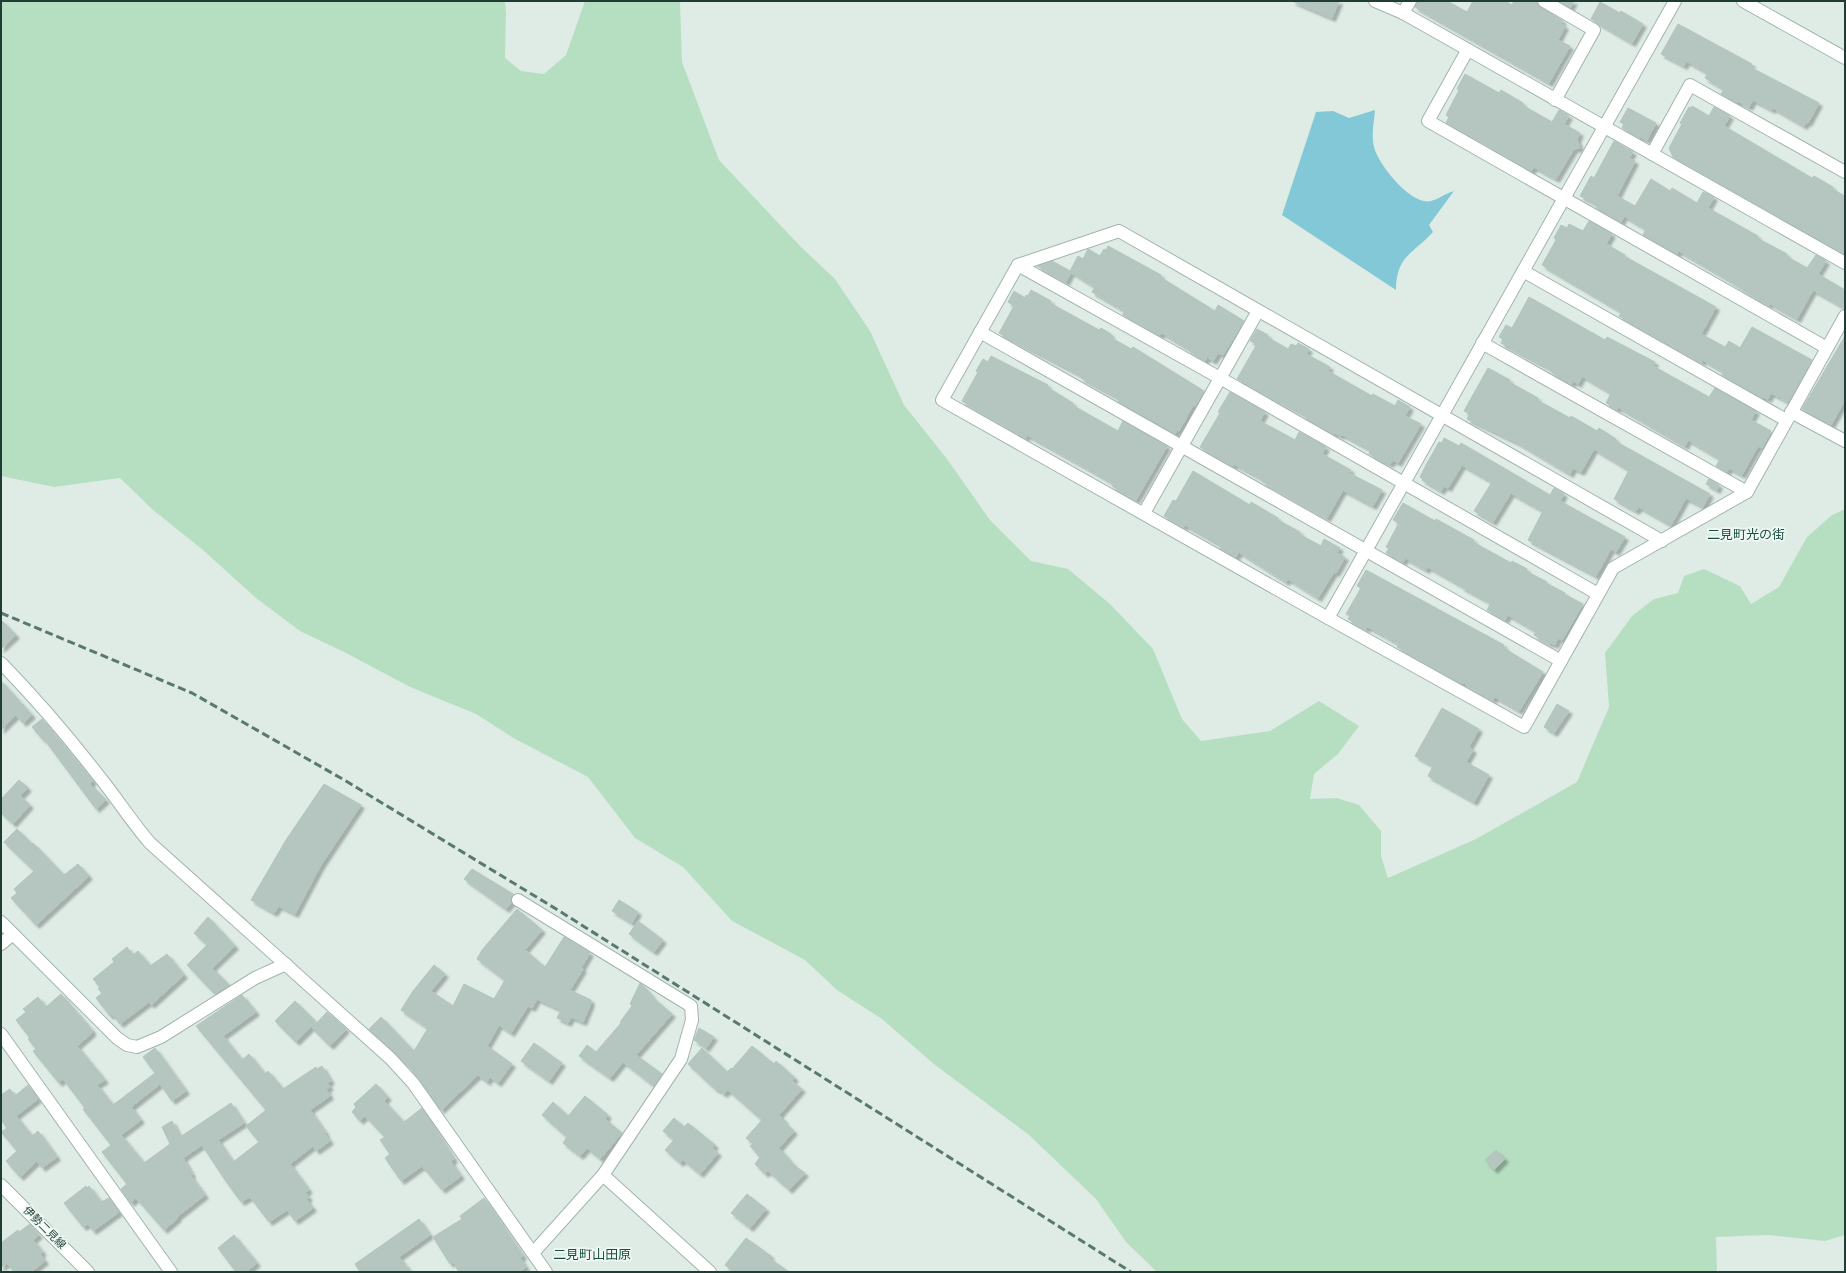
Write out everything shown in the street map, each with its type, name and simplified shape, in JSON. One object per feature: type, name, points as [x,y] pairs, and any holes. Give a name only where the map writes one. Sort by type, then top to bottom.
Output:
[{"type":"street","points":[[1375,1],[1403,14],[1845,263]]},
{"type":"street","points":[[1403,14],[1410,1]]},
{"type":"street","points":[[1544,1],[1594,30],[1555,100]]},
{"type":"street","points":[[1328,618],[1675,1]]},
{"type":"street","points":[[1743,1],[1845,58]]},
{"type":"street","points":[[1467,51],[1428,121],[1827,348]]},
{"type":"street","points":[[1652,154],[1690,86],[1845,172]]},
{"type":"street","points":[[1662,541],[1442,414],[1119,231],[1018,265],[942,400],[1524,727],[1613,568],[1662,541],[1746,492],[1845,316]]},
{"type":"street","points":[[1018,265],[1404,482],[1598,594]]},
{"type":"street","points":[[1523,271],[1789,416],[1845,441]]},
{"type":"street","points":[[1144,513],[1258,311]]},
{"type":"street","points":[[980,332],[1366,549],[1561,661]]},
{"type":"street","points":[[1482,343],[1746,492]]},
{"type":"street","points":[[1,663],[62,729],[102,780],[134,825],[150,843],[366,1034],[413,1082],[546,1272]]},
{"type":"street","points":[[518,900],[691,1006],[692,1020],[681,1059],[603,1175],[533,1253]]},
{"type":"street","points":[[1,922],[117,1038],[127,1045],[137,1047],[161,1037],[255,978],[286,964]]},
{"type":"street","points":[[1,944],[13,934]]},
{"type":"street","points":[[1,1034],[171,1272]]},
{"type":"street","points":[[603,1175],[710,1272]]},
{"type":"street","name":"伊勢二見線","points":[[1,1185],[88,1272]]},
{"type":"green space","points":[[1,1],[505,1],[505,58],[521,71],[544,74],[566,55],[585,1],[680,1],[682,62],[719,160],[800,246],[835,279],[870,331],[904,405],[947,459],[990,520],[1031,561],[1068,569],[1110,604],[1153,649],[1182,719],[1201,741],[1270,731],[1319,701],[1359,726],[1338,754],[1314,774],[1310,799],[1337,798],[1359,805],[1381,831],[1381,856],[1388,878],[1476,839],[1577,782],[1609,707],[1605,653],[1632,616],[1654,599],[1678,593],[1684,576],[1704,569],[1740,586],[1751,604],[1779,587],[1807,537],[1832,515],[1845,509],[1845,1235],[1825,1241],[1769,1235],[1716,1237],[1717,1272],[1157,1272],[1126,1242],[1096,1199],[1029,1135],[935,1065],[882,1019],[837,990],[805,960],[732,921],[683,867],[635,838],[588,777],[515,739],[476,714],[410,687],[344,652],[300,631],[256,598],[203,550],[153,510],[120,478],[54,487],[1,476]]},
{"type":"water","points":[[1375,110],[1373,134],[1374,147],[1382,163],[1396,182],[1405,191],[1423,201],[1431,201],[1454,191],[1429,225],[1433,232],[1407,256],[1402,263],[1397,279],[1396,290],[1282,215],[1316,112],[1333,111],[1349,118]]},
{"type":"building","points":[[1292,1],[1339,1],[1332,18]]},
{"type":"building","points":[[1417,1],[1447,1],[1467,12],[1473,1],[1505,1],[1512,5],[1514,1],[1537,1],[1540,7],[1563,21],[1561,24],[1565,26],[1558,40],[1570,46],[1549,83],[1415,7]]},
{"type":"building","points":[[1559,1],[1574,1],[1570,8]]},
{"type":"building","points":[[1600,2],[1620,13],[1621,11],[1643,24],[1632,43],[1591,19]]},
{"type":"building","points":[[1678,24],[1752,64],[1750,67],[1819,103],[1808,123],[1806,122],[1804,126],[1773,108],[1772,110],[1753,100],[1749,107],[1738,101],[1737,103],[1721,94],[1724,89],[1705,78],[1708,73],[1686,61],[1684,66],[1661,54]]},
{"type":"building","points":[[1465,74],[1499,93],[1501,90],[1523,103],[1522,105],[1552,122],[1559,110],[1569,116],[1564,124],[1580,133],[1577,139],[1580,148],[1574,149],[1556,179],[1534,167],[1531,171],[1487,146],[1488,144],[1446,123],[1449,117],[1446,115],[1459,90],[1457,89]]},
{"type":"building","points":[[1692,106],[1709,116],[1714,107],[1730,116],[1724,126],[1812,178],[1814,176],[1845,196],[1845,254],[1673,157],[1669,148],[1682,124],[1680,123],[1689,107],[1692,108]]},
{"type":"building","points":[[1628,108],[1656,123],[1647,140],[1641,137],[1640,138],[1622,128],[1624,124],[1620,122]]},
{"type":"building","points":[[1614,141],[1633,152],[1629,158],[1635,161],[1617,196],[1635,206],[1651,179],[1670,191],[1672,188],[1697,203],[1703,192],[1714,197],[1708,208],[1758,236],[1757,238],[1787,254],[1786,256],[1807,268],[1816,255],[1826,261],[1818,274],[1845,290],[1845,308],[1813,290],[1797,319],[1769,303],[1769,305],[1754,297],[1727,279],[1679,251],[1677,254],[1643,235],[1646,229],[1624,216],[1621,222],[1596,208],[1598,205],[1580,196],[1591,176],[1594,178]]},
{"type":"building","points":[[1589,221],[1612,234],[1606,244],[1625,255],[1624,256],[1716,307],[1701,334],[1725,347],[1729,341],[1740,348],[1752,327],[1812,360],[1788,402],[1771,393],[1768,399],[1763,398],[1722,375],[1724,372],[1703,360],[1702,362],[1619,316],[1622,312],[1542,265],[1556,240],[1554,238],[1561,225],[1567,228],[1569,224],[1583,231]]},
{"type":"building","points":[[1108,246],[1161,275],[1160,277],[1215,311],[1218,305],[1244,321],[1223,355],[1218,353],[1213,361],[1207,357],[1205,361],[1191,353],[1192,351],[1162,333],[1160,335],[1154,333],[1123,315],[1124,312],[1120,308],[1092,292],[1095,287],[1071,272],[1066,282],[1037,266],[1052,261],[1070,271],[1078,256],[1083,259],[1088,249],[1100,256],[1104,249],[1106,250]]},
{"type":"building","points":[[1031,290],[1051,301],[1050,303],[1099,330],[1101,328],[1111,334],[1110,337],[1131,349],[1133,347],[1204,391],[1195,406],[1193,405],[1179,431],[1177,430],[1175,434],[1118,402],[1120,399],[1081,378],[1082,376],[999,333],[1014,306],[1008,302],[1014,291],[1025,298]]},
{"type":"building","points":[[1529,297],[1605,340],[1607,337],[1655,362],[1653,366],[1709,397],[1715,388],[1756,411],[1751,420],[1771,431],[1762,448],[1758,446],[1742,475],[1729,468],[1727,472],[1716,466],[1720,459],[1688,440],[1685,446],[1618,407],[1617,409],[1606,403],[1611,393],[1582,376],[1578,384],[1573,381],[1572,384],[1551,372],[1552,370],[1501,343],[1503,339],[1499,337],[1506,325],[1512,328]]},
{"type":"building","points":[[1257,329],[1268,335],[1267,337],[1288,349],[1291,344],[1296,346],[1298,343],[1309,349],[1306,354],[1330,367],[1328,371],[1372,396],[1373,394],[1395,406],[1398,400],[1410,407],[1405,416],[1421,424],[1398,463],[1393,460],[1390,464],[1369,454],[1371,450],[1341,434],[1341,436],[1335,433],[1334,434],[1306,419],[1307,416],[1237,379],[1257,344],[1250,341]]},
{"type":"building","points":[[1845,336],[1845,400],[1831,425],[1802,409]]},
{"type":"building","points":[[991,356],[1048,385],[1047,387],[1073,403],[1072,405],[1118,431],[1123,421],[1167,446],[1136,500],[1112,486],[1113,483],[1027,435],[1026,438],[962,401],[978,372],[976,371],[983,359],[988,362]]},
{"type":"building","points":[[1488,368],[1510,380],[1509,382],[1538,398],[1537,400],[1570,418],[1571,416],[1597,431],[1599,428],[1616,439],[1615,441],[1710,494],[1703,507],[1686,498],[1671,525],[1639,507],[1636,511],[1614,499],[1629,470],[1594,449],[1581,472],[1573,468],[1570,474],[1518,443],[1467,419],[1470,414],[1464,411]]},
{"type":"building","points":[[1230,392],[1265,412],[1260,421],[1295,440],[1299,432],[1326,447],[1322,454],[1351,470],[1349,473],[1382,490],[1373,506],[1343,490],[1327,518],[1263,482],[1262,479],[1234,464],[1233,466],[1200,447],[1220,413],[1218,412]]},
{"type":"building","points":[[1444,438],[1459,446],[1461,443],[1550,495],[1554,488],[1564,494],[1560,501],[1625,537],[1616,552],[1611,549],[1596,576],[1528,540],[1543,511],[1511,493],[1493,522],[1474,511],[1492,482],[1462,465],[1448,488],[1444,486],[1441,491],[1422,480],[1423,479],[1420,477],[1426,465],[1439,442],[1442,443]]},
{"type":"building","points":[[1193,471],[1250,505],[1251,502],[1278,518],[1278,520],[1300,532],[1299,534],[1321,546],[1324,539],[1340,548],[1337,553],[1345,557],[1336,573],[1334,572],[1318,598],[1288,579],[1286,582],[1239,552],[1236,557],[1220,549],[1222,546],[1185,525],[1184,527],[1164,516],[1173,500],[1176,501]]},
{"type":"building","points":[[1709,479],[1719,485],[1717,490],[1706,484]]},
{"type":"building","points":[[1403,503],[1474,540],[1473,542],[1511,563],[1512,561],[1527,569],[1526,571],[1583,604],[1562,640],[1558,638],[1555,645],[1550,644],[1534,635],[1536,631],[1508,615],[1505,620],[1487,610],[1491,603],[1428,567],[1426,570],[1405,558],[1403,562],[1386,553],[1389,548],[1386,547],[1399,523],[1393,520]]},
{"type":"building","points":[[1366,570],[1504,645],[1503,647],[1543,672],[1519,711],[1495,697],[1493,700],[1462,682],[1462,684],[1397,647],[1399,644],[1368,627],[1366,629],[1348,619],[1350,616],[1346,614],[1361,588],[1357,586]]},
{"type":"building","points":[[1,620],[16,635],[1,649]]},
{"type":"building","points":[[1,681],[32,715],[23,723],[16,715],[1,730]]},
{"type":"building","points":[[1557,704],[1569,711],[1554,733],[1544,727]]},
{"type":"building","points":[[1442,708],[1479,729],[1469,747],[1473,750],[1466,762],[1489,775],[1474,802],[1428,776],[1433,766],[1415,756]]},
{"type":"building","points":[[42,719],[93,781],[90,784],[106,800],[96,809],[44,739],[43,740],[32,727]]},
{"type":"building","points":[[19,780],[28,788],[20,796],[30,805],[13,824],[1,813],[1,799]]},
{"type":"building","points":[[324,784],[361,805],[321,865],[295,914],[279,906],[274,913],[251,900],[286,840]]},
{"type":"building","points":[[17,829],[64,875],[78,864],[89,876],[36,925],[11,898],[17,893],[14,889],[34,871],[4,842]]},
{"type":"building","points":[[472,869],[513,894],[511,903],[506,909],[464,879]]},
{"type":"building","points":[[619,900],[638,912],[632,923],[612,911]]},
{"type":"building","points":[[517,909],[542,930],[525,950],[545,967],[564,937],[590,953],[581,968],[583,969],[570,990],[591,1000],[591,1003],[583,1022],[571,1017],[568,1023],[557,1018],[561,1010],[537,999],[532,1008],[528,1006],[511,1033],[499,1025],[487,1046],[512,1064],[498,1083],[490,1077],[487,1082],[478,1075],[441,1110],[412,1070],[369,1029],[381,1017],[414,1051],[428,1028],[401,1010],[413,991],[434,965],[445,974],[431,991],[453,1006],[464,984],[494,999],[505,980],[477,959],[482,950]]},
{"type":"building","points":[[208,917],[235,946],[212,968],[229,985],[215,994],[187,965],[207,945],[194,933]]},
{"type":"building","points":[[638,921],[663,940],[654,952],[629,934]]},
{"type":"building","points":[[127,947],[133,955],[138,951],[150,966],[167,954],[184,975],[151,1005],[149,1002],[120,1024],[112,1014],[110,1016],[96,998],[102,993],[98,989],[100,987],[93,979],[114,962],[112,959]]},
{"type":"building","points":[[640,983],[652,995],[651,996],[672,1014],[636,1055],[662,1074],[654,1086],[623,1062],[610,1078],[579,1056],[587,1045],[596,1052],[621,1023],[620,1022],[632,1006],[630,1004]]},
{"type":"building","points":[[61,994],[92,1030],[92,1033],[77,1046],[105,1080],[97,1085],[113,1105],[155,1073],[143,1057],[155,1048],[186,1091],[172,1101],[160,1084],[131,1107],[141,1120],[121,1135],[144,1163],[170,1144],[162,1127],[172,1121],[180,1137],[231,1103],[244,1123],[218,1140],[233,1162],[259,1142],[246,1126],[266,1110],[196,1026],[242,995],[256,1012],[223,1036],[242,1060],[249,1054],[265,1074],[268,1071],[283,1089],[316,1067],[317,1069],[322,1066],[331,1081],[327,1083],[330,1087],[326,1089],[330,1096],[310,1110],[330,1141],[316,1151],[313,1146],[290,1164],[309,1190],[305,1192],[309,1198],[306,1199],[313,1208],[295,1221],[287,1210],[269,1222],[250,1197],[241,1202],[202,1145],[183,1158],[192,1174],[191,1176],[205,1195],[177,1217],[178,1218],[164,1230],[136,1198],[131,1203],[121,1189],[127,1184],[102,1152],[111,1145],[83,1109],[85,1108],[63,1079],[59,1083],[33,1051],[36,1049],[28,1039],[30,1038],[16,1020],[26,1012],[23,1009],[38,997],[46,1007]]},
{"type":"building","points":[[295,1001],[316,1022],[296,1042],[275,1021]]},
{"type":"building","points":[[327,1012],[346,1029],[330,1046],[312,1028]]},
{"type":"building","points":[[699,1028],[714,1037],[706,1048],[694,1040]]},
{"type":"building","points":[[534,1043],[562,1063],[549,1081],[521,1061]]},
{"type":"building","points":[[752,1046],[774,1064],[776,1061],[795,1078],[792,1081],[802,1089],[779,1115],[794,1131],[779,1148],[795,1166],[805,1173],[789,1190],[768,1171],[765,1174],[755,1164],[760,1157],[750,1146],[753,1144],[746,1138],[762,1120],[728,1090],[724,1094],[717,1089],[716,1090],[688,1064],[702,1048],[727,1072],[731,1068],[732,1069]]},
{"type":"building","points":[[376,1084],[388,1097],[384,1101],[404,1122],[422,1108],[454,1159],[451,1162],[461,1176],[442,1190],[422,1166],[401,1181],[385,1158],[390,1154],[380,1140],[385,1137],[365,1116],[360,1121],[352,1112],[356,1107],[354,1104]]},
{"type":"building","points":[[28,1085],[38,1099],[16,1116],[32,1136],[38,1131],[57,1157],[42,1168],[37,1161],[20,1177],[6,1161],[17,1151],[1,1132],[7,1128],[1,1120],[1,1095],[10,1089],[15,1096]]},
{"type":"building","points":[[585,1096],[608,1115],[605,1119],[622,1133],[600,1159],[587,1148],[580,1156],[563,1143],[567,1137],[542,1115],[553,1102],[568,1116]]},
{"type":"building","points":[[674,1118],[684,1127],[688,1123],[715,1145],[712,1148],[718,1153],[700,1174],[683,1160],[680,1163],[665,1150],[674,1140],[663,1131]]},
{"type":"building","points":[[1496,1150],[1505,1159],[1494,1170],[1485,1160]]},
{"type":"building","points":[[86,1186],[87,1188],[89,1186],[101,1202],[109,1198],[119,1212],[93,1231],[88,1224],[83,1227],[64,1203]]},
{"type":"building","points":[[747,1194],[766,1209],[750,1228],[731,1213]]},
{"type":"building","points":[[484,1198],[523,1256],[520,1258],[526,1267],[519,1272],[459,1272],[453,1262],[450,1264],[433,1237],[462,1219],[460,1216]]},
{"type":"building","points":[[419,1219],[430,1235],[399,1257],[411,1272],[360,1272],[355,1264]]},
{"type":"building","points":[[30,1224],[39,1235],[33,1240],[43,1252],[40,1254],[45,1261],[31,1272],[14,1272],[7,1263],[1,1268],[1,1243],[18,1230],[19,1232]]},
{"type":"building","points":[[234,1235],[257,1263],[246,1272],[236,1272],[218,1248]]},
{"type":"building","points":[[746,1238],[771,1256],[769,1258],[789,1272],[734,1272],[725,1265]]},
{"type":"railway","points":[[1,613],[192,693],[346,781],[561,912],[1131,1272]]},
{"type":"district","name":"二見町光の街","points":[[1746,536]]},
{"type":"district","name":"二見町山田原","points":[[592,1256]]}]
